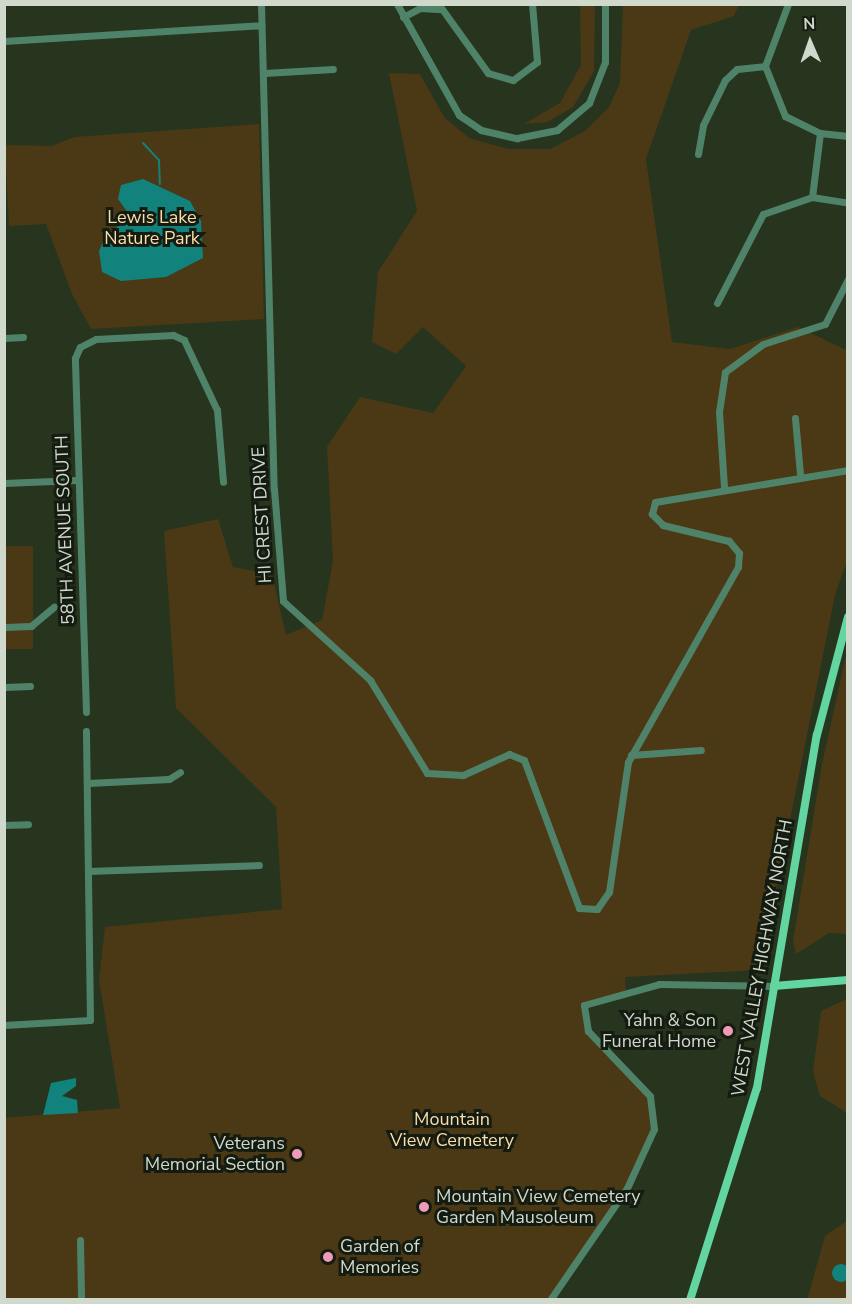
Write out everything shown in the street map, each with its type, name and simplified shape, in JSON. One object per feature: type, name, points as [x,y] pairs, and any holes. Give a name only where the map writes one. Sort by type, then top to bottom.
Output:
[{"type":"main road","name":"WEST VALLEY HIGHWAY NORTH","points":[[690,1299],[757,1088],[817,735],[848,617]]},
{"type":"main road","points":[[774,986],[848,980]]},
{"type":"street","points":[[261,4],[264,73],[333,69]]},
{"type":"street","points":[[397,4],[459,115],[499,136],[529,138],[568,123],[597,89],[605,63],[605,4]]},
{"type":"street","points":[[403,16],[420,8],[442,9],[488,73],[513,80],[531,70],[539,54],[532,4]]},
{"type":"street","points":[[788,4],[765,66],[785,116],[820,133],[848,136]]},
{"type":"street","points":[[4,41],[262,25]]},
{"type":"street","points":[[698,154],[703,124],[725,80],[738,69],[765,66]]},
{"type":"street","name":"HI CREST DRIVE","points":[[264,73],[274,489],[280,587],[288,609],[370,680],[427,773],[463,775],[509,754],[524,760],[571,897],[582,909],[597,909],[609,892],[619,801],[632,755],[738,567],[739,553],[722,536],[673,529],[652,514],[655,502],[663,498],[724,487]]},
{"type":"street","points":[[812,197],[820,133]]},
{"type":"street","points":[[717,303],[763,214],[812,197],[848,203]]},
{"type":"street","points":[[848,279],[825,324],[763,344],[725,372],[719,412],[724,487],[800,474],[848,470]]},
{"type":"street","name":"58TH AVENUE SOUTH","points":[[86,712],[77,480],[75,358],[80,347],[96,339],[180,336],[196,359],[217,410],[223,482]]},
{"type":"street","points":[[4,338],[23,337]]},
{"type":"street","points":[[795,418],[800,474]]},
{"type":"street","points":[[4,483],[77,480]]},
{"type":"street","points":[[4,627],[31,626],[54,607]]},
{"type":"street","points":[[4,687],[30,686]]},
{"type":"street","points":[[4,1025],[90,1020],[86,731]]},
{"type":"street","points":[[632,755],[700,750]]},
{"type":"street","points":[[88,783],[169,779],[180,772]]},
{"type":"street","points":[[4,825],[28,824]]},
{"type":"street","points":[[88,871],[260,865]]},
{"type":"street","points":[[550,1299],[627,1188],[654,1129],[650,1096],[588,1031],[584,1005],[666,983],[774,986]]},
{"type":"street","points":[[80,1240],[81,1299]]},
{"type":"green space","points":[[580,5],[595,5],[594,71],[573,107],[547,122],[524,124],[560,103],[581,65]]},
{"type":"green space","name":"Mountain View Cemetery","points":[[623,5],[739,5],[734,16],[691,30],[646,159],[672,342],[730,349],[798,327],[848,351],[847,561],[835,595],[760,970],[625,977],[626,997],[582,1009],[588,1031],[650,1096],[654,1129],[641,1162],[550,1299],[5,1300],[5,1118],[120,1108],[99,980],[105,927],[282,909],[276,807],[176,708],[164,531],[218,519],[233,567],[272,574],[286,635],[322,620],[333,561],[327,447],[360,397],[433,413],[466,366],[423,327],[396,354],[372,342],[378,272],[417,211],[389,73],[420,74],[444,117],[469,138],[508,149],[550,149],[585,131],[609,107],[620,83]]},
{"type":"green space","name":"Lewis Lake Nature Park","points":[[259,124],[264,319],[91,329],[72,294],[46,224],[9,226],[5,145],[52,146],[74,137]]},
{"type":"green space","points":[[5,546],[33,546],[33,649],[5,649]]},
{"type":"green space","points":[[847,651],[847,934],[829,933],[796,954],[793,941],[822,764]]},
{"type":"green space","points":[[848,999],[847,1113],[820,1096],[813,1072],[821,1011]]},
{"type":"green space","points":[[847,1221],[847,1299],[807,1300],[825,1236]]},
{"type":"water","points":[[143,179],[190,201],[201,221],[203,258],[166,277],[121,281],[102,272],[99,251],[106,235],[131,217],[118,199],[121,185]]},
{"type":"water","points":[[76,1078],[76,1086],[62,1096],[77,1100],[78,1113],[43,1115],[51,1083]]},
{"type":"water","points":[[841,1264],[847,1267],[850,1273],[847,1279],[841,1282],[835,1279],[832,1273],[835,1267]]},
{"type":"waterway","points":[[143,143],[159,160],[160,184]]},
{"type":"place","name":"Yahn & Son Funeral Home","points":[[728,1031]]},
{"type":"place","name":"Veterans Memorial Section","points":[[297,1154]]},
{"type":"place","name":"Mountain View Cemetery Garden Mausoleum","points":[[424,1207]]},
{"type":"place","name":"Garden of Memories","points":[[328,1257]]}]
